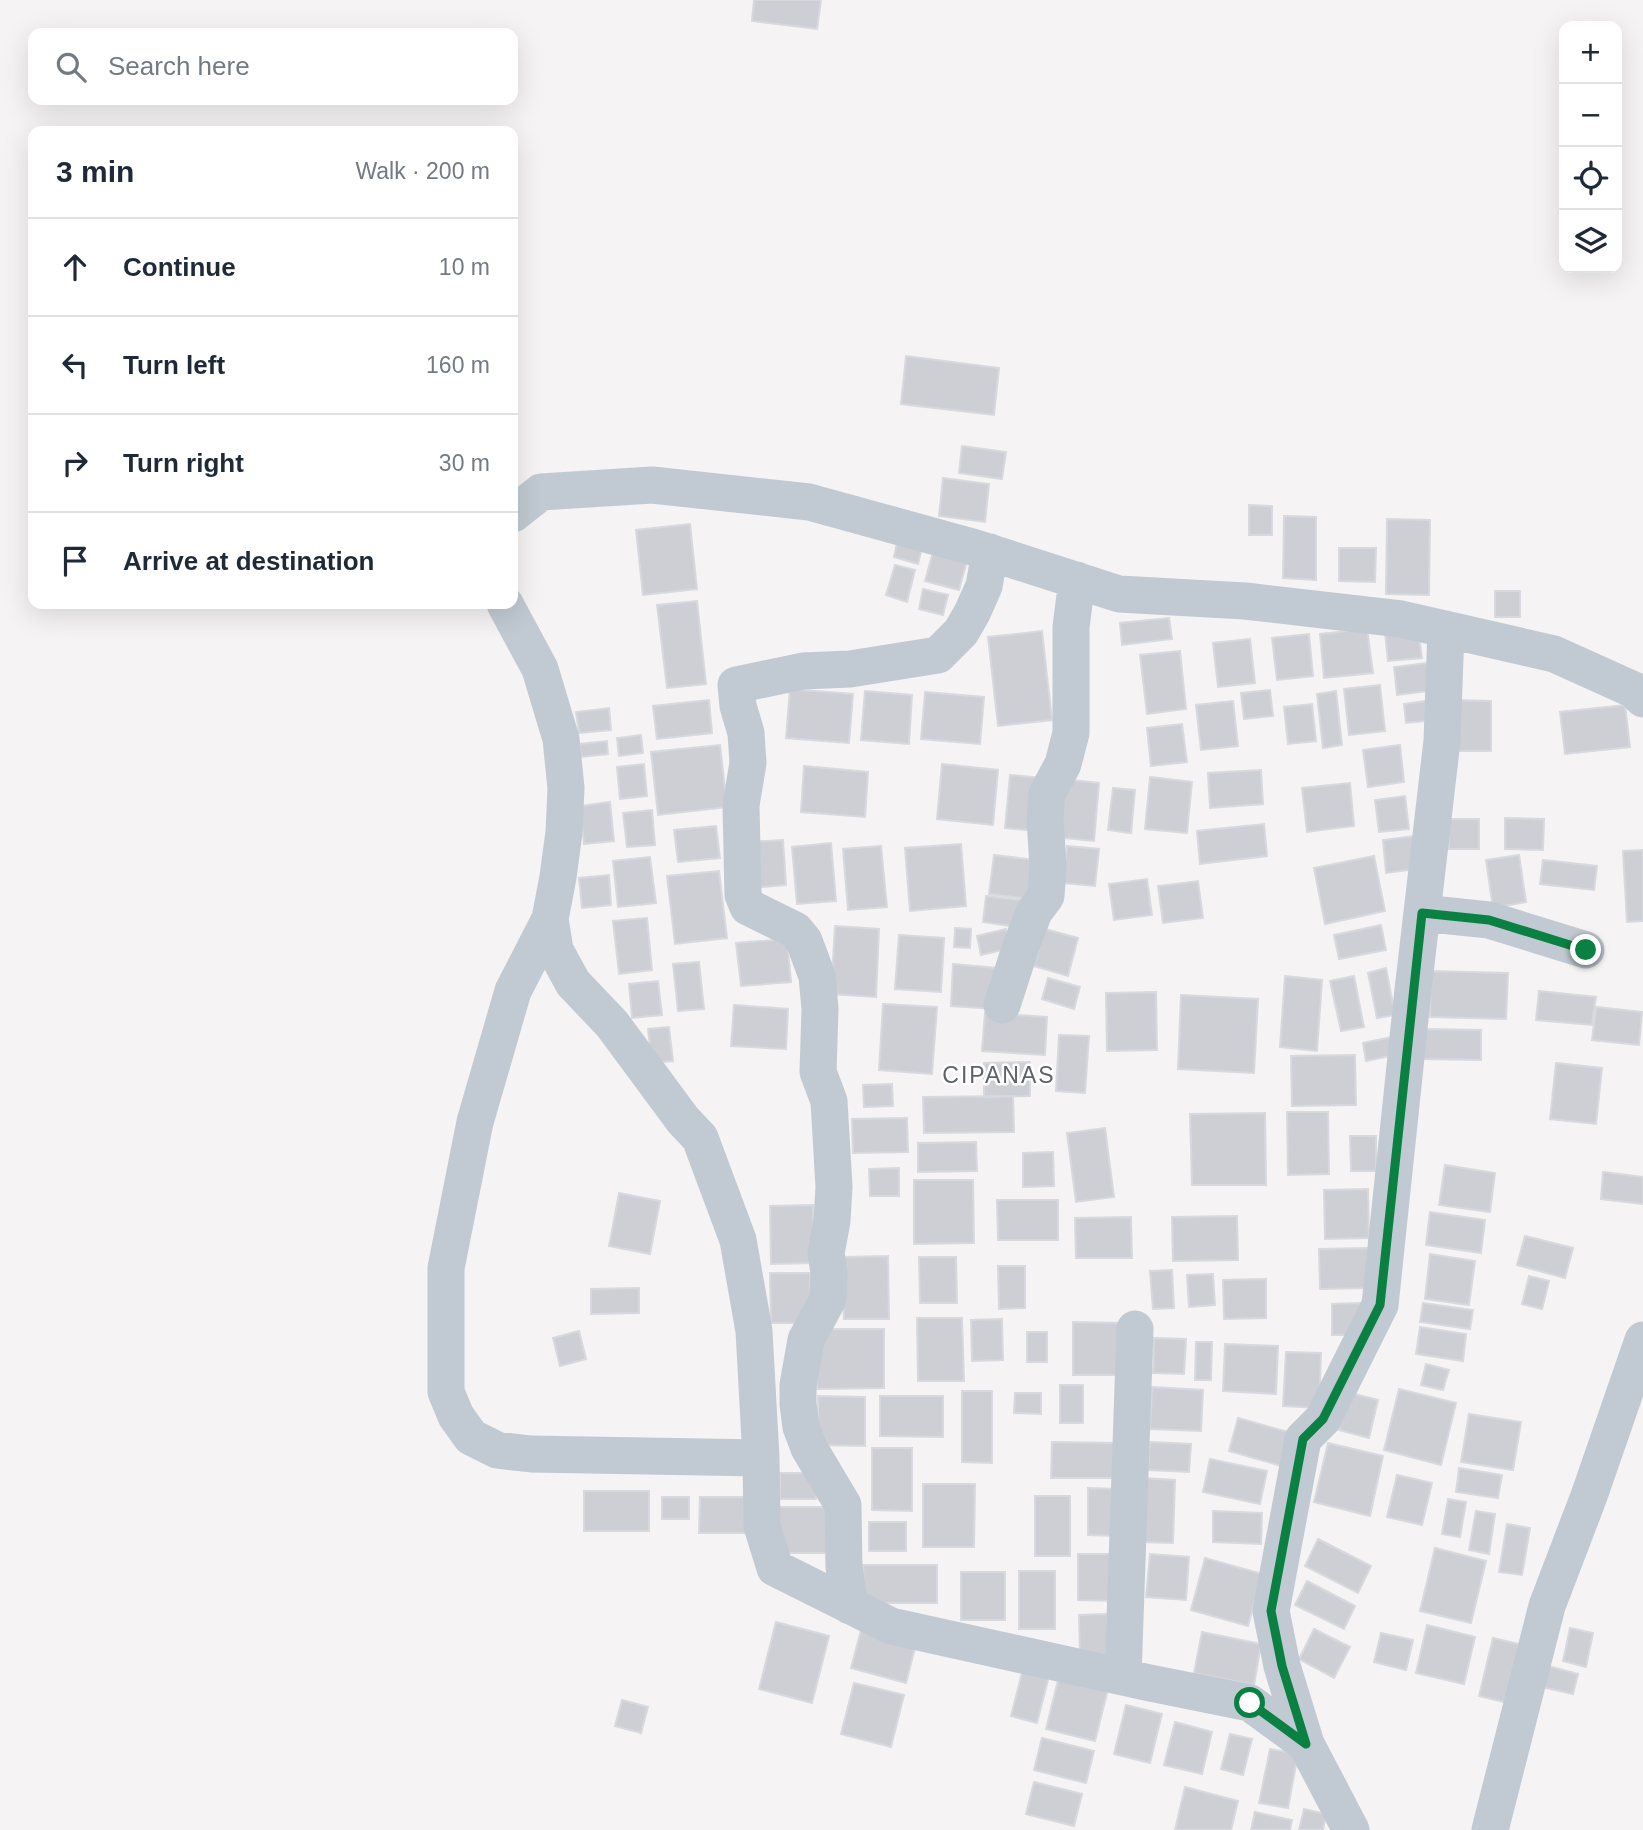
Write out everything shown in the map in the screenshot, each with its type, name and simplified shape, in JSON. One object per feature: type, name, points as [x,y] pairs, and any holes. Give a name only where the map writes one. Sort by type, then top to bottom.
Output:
[{"type":"street","points":[[518,510],[541,492],[652,485],[809,502],[990,552],[1119,594],[1245,601],[1401,619],[1554,654],[1634,690],[1643,699]]},
{"type":"street","points":[[850,1606],[844,1567],[843,1505],[809,1448],[801,1427],[798,1404],[798,1385],[806,1340],[828,1299],[829,1273],[826,1253],[832,1221],[834,1187],[828,1101],[818,1072],[820,1009],[817,976],[804,941],[794,930],[748,906],[743,895],[741,805],[748,763],[746,733],[738,706],[736,685],[803,671],[850,669],[938,655],[961,632],[972,613],[985,586],[990,552]]},
{"type":"street","points":[[1002,1005],[1034,912],[1046,896],[1047,794],[1063,764],[1070,733],[1071,628],[1077,580]]},
{"type":"street","points":[[508,609],[540,669],[561,739],[566,788],[564,832],[550,919],[513,991],[475,1122],[446,1268],[446,1392],[456,1416],[471,1437],[497,1450],[531,1454],[761,1458]]},
{"type":"street","points":[[1351,1830],[1306,1744],[1282,1666],[1271,1611],[1303,1439],[1323,1419],[1380,1305],[1442,741],[1446,629]]},
{"type":"street","points":[[1422,913],[1489,920],[1586,950]]},
{"type":"street","points":[[550,919],[555,950],[573,983],[612,1024],[683,1120],[700,1138],[738,1240],[754,1331],[762,1526],[775,1568],[891,1626],[1250,1703],[1306,1744]]},
{"type":"street","points":[[1123,1677],[1135,1329]]},
{"type":"street","points":[[1490,1830],[1547,1606],[1643,1340]]},
{"type":"building","points":[[754,0],[821,0],[817,29],[752,21]]},
{"type":"building","points":[[906,356],[999,368],[994,415],[901,404]]},
{"type":"building","points":[[962,446],[1006,452],[1002,479],[959,473]]},
{"type":"building","points":[[943,478],[989,484],[985,522],[939,516]]},
{"type":"building","points":[[1249,505],[1272,506],[1272,535],[1249,535]]},
{"type":"building","points":[[1284,516],[1316,517],[1316,580],[1283,578]]},
{"type":"building","points":[[1387,519],[1430,520],[1429,595],[1386,594]]},
{"type":"building","points":[[690,524],[697,589],[643,595],[636,530]]},
{"type":"building","points":[[899,533],[924,540],[918,564],[894,557]]},
{"type":"building","points":[[936,541],[970,550],[959,590],[925,581]]},
{"type":"building","points":[[1339,548],[1376,548],[1375,582],[1339,581]]},
{"type":"building","points":[[895,565],[915,570],[907,602],[886,595]]},
{"type":"building","points":[[923,589],[948,595],[943,615],[919,609]]},
{"type":"building","points":[[1495,591],[1520,591],[1520,617],[1495,617]]},
{"type":"building","points":[[697,601],[706,684],[667,688],[657,605]]},
{"type":"building","points":[[1169,618],[1172,639],[1122,645],[1120,623]]},
{"type":"building","points":[[1367,629],[1373,673],[1324,678],[1320,634]]},
{"type":"building","points":[[1418,630],[1422,658],[1388,661],[1385,633]]},
{"type":"building","points":[[1042,631],[1052,720],[998,726],[988,637]]},
{"type":"building","points":[[1309,634],[1313,676],[1277,680],[1272,638]]},
{"type":"building","points":[[1250,639],[1255,683],[1218,687],[1213,643]]},
{"type":"building","points":[[1180,651],[1186,709],[1147,714],[1140,655]]},
{"type":"building","points":[[1427,663],[1430,691],[1397,695],[1394,667]]},
{"type":"building","points":[[1380,685],[1385,731],[1349,735],[1344,689]]},
{"type":"building","points":[[790,689],[853,694],[849,743],[786,738]]},
{"type":"building","points":[[1270,690],[1273,716],[1244,719],[1241,693]]},
{"type":"building","points":[[865,691],[912,695],[909,744],[861,740]]},
{"type":"building","points":[[1336,691],[1342,745],[1323,748],[1317,694]]},
{"type":"building","points":[[925,692],[984,697],[980,744],[921,739]]},
{"type":"building","points":[[709,700],[712,733],[657,739],[653,706]]},
{"type":"building","points":[[1432,700],[1434,720],[1406,723],[1404,704]]},
{"type":"building","points":[[1454,700],[1491,701],[1491,751],[1454,751]]},
{"type":"building","points":[[1233,701],[1238,746],[1201,750],[1196,705]]},
{"type":"building","points":[[1312,704],[1316,741],[1288,744],[1284,707]]},
{"type":"building","points":[[1625,705],[1630,747],[1565,754],[1560,712]]},
{"type":"building","points":[[609,708],[611,730],[579,733],[576,712]]},
{"type":"building","points":[[1182,724],[1187,762],[1151,766],[1147,728]]},
{"type":"building","points":[[641,735],[643,753],[619,756],[617,738]]},
{"type":"building","points":[[607,741],[608,754],[581,757],[580,744]]},
{"type":"building","points":[[720,745],[727,807],[658,815],[651,752]]},
{"type":"building","points":[[1400,745],[1404,782],[1368,787],[1363,750]]},
{"type":"building","points":[[644,764],[647,796],[620,799],[617,767]]},
{"type":"building","points":[[942,764],[998,770],[993,825],[937,819]]},
{"type":"building","points":[[804,766],[868,772],[865,817],[801,812]]},
{"type":"building","points":[[1261,770],[1263,804],[1210,808],[1208,773]]},
{"type":"building","points":[[1010,775],[1042,778],[1037,831],[1005,828]]},
{"type":"building","points":[[1150,777],[1192,782],[1187,833],[1145,829]]},
{"type":"building","points":[[1061,779],[1099,783],[1094,841],[1055,837]]},
{"type":"building","points":[[1350,783],[1354,826],[1307,832],[1302,788]]},
{"type":"building","points":[[1113,788],[1135,790],[1131,833],[1108,830]]},
{"type":"building","points":[[1405,796],[1409,829],[1379,832],[1375,800]]},
{"type":"building","points":[[610,802],[614,841],[584,844],[580,806]]},
{"type":"building","points":[[652,810],[655,845],[627,847],[623,813]]},
{"type":"building","points":[[1505,818],[1544,819],[1543,850],[1505,849]]},
{"type":"building","points":[[1449,819],[1479,819],[1479,849],[1449,849]]},
{"type":"building","points":[[1264,824],[1267,856],[1200,864],[1197,831]]},
{"type":"building","points":[[716,826],[720,858],[678,862],[674,830]]},
{"type":"building","points":[[1414,836],[1417,869],[1386,873],[1383,840]]},
{"type":"building","points":[[783,840],[786,885],[749,888],[746,842]]},
{"type":"building","points":[[831,843],[836,901],[797,904],[792,847]]},
{"type":"building","points":[[961,844],[966,906],[910,911],[905,848]]},
{"type":"building","points":[[881,846],[887,907],[848,910],[843,849]]},
{"type":"building","points":[[1067,846],[1099,849],[1095,886],[1063,883]]},
{"type":"building","points":[[1643,850],[1643,921],[1627,922],[1623,851]]},
{"type":"building","points":[[994,855],[1044,861],[1040,900],[989,894]]},
{"type":"building","points":[[1519,855],[1526,902],[1493,908],[1486,860]]},
{"type":"building","points":[[1374,856],[1385,911],[1325,924],[1314,868]]},
{"type":"building","points":[[650,857],[656,903],[618,907],[613,861]]},
{"type":"building","points":[[1543,860],[1597,866],[1594,890],[1540,884]]},
{"type":"building","points":[[719,871],[727,938],[675,944],[667,876]]},
{"type":"building","points":[[609,875],[611,905],[582,908],[579,878]]},
{"type":"building","points":[[1147,879],[1152,915],[1114,920],[1109,884]]},
{"type":"building","points":[[1198,881],[1203,918],[1163,923],[1158,886]]},
{"type":"building","points":[[986,896],[1020,900],[1017,927],[983,922]]},
{"type":"building","points":[[647,918],[652,970],[619,974],[613,921]]},
{"type":"building","points":[[1381,925],[1386,950],[1339,959],[1334,935]]},
{"type":"building","points":[[835,926],[879,929],[876,997],[831,994]]},
{"type":"building","points":[[955,928],[971,929],[970,948],[954,947]]},
{"type":"building","points":[[1006,929],[1011,948],[981,955],[977,936]]},
{"type":"building","points":[[1045,929],[1078,938],[1068,976],[1034,966]]},
{"type":"building","points":[[899,935],[944,938],[941,992],[895,989]]},
{"type":"building","points":[[787,939],[791,982],[741,986],[736,943]]},
{"type":"building","points":[[699,962],[704,1009],[678,1011],[673,964]]},
{"type":"building","points":[[953,964],[997,968],[995,1009],[951,1006]]},
{"type":"building","points":[[1386,968],[1395,1015],[1377,1018],[1368,973]]},
{"type":"building","points":[[1431,971],[1508,973],[1506,1019],[1430,1017]]},
{"type":"building","points":[[1285,976],[1322,980],[1317,1051],[1280,1047]]},
{"type":"building","points":[[1354,976],[1364,1027],[1341,1031],[1330,981]]},
{"type":"building","points":[[1048,978],[1080,987],[1074,1009],[1042,999]]},
{"type":"building","points":[[658,981],[662,1015],[632,1018],[629,984]]},
{"type":"building","points":[[1539,991],[1596,997],[1592,1025],[1536,1020]]},
{"type":"building","points":[[1156,992],[1157,1050],[1107,1051],[1106,993]]},
{"type":"building","points":[[1181,995],[1258,999],[1254,1073],[1178,1069]]},
{"type":"building","points":[[883,1004],[937,1007],[932,1074],[879,1070]]},
{"type":"building","points":[[734,1005],[788,1009],[786,1049],[731,1046]]},
{"type":"building","points":[[1596,1007],[1642,1012],[1639,1045],[1592,1040]]},
{"type":"building","points":[[985,1013],[1047,1017],[1045,1055],[982,1051]]},
{"type":"building","points":[[669,1027],[673,1061],[652,1063],[648,1029]]},
{"type":"building","points":[[1423,1029],[1481,1030],[1481,1060],[1422,1059]]},
{"type":"building","points":[[1059,1035],[1089,1036],[1085,1093],[1056,1091]]},
{"type":"building","points":[[1392,1037],[1395,1055],[1366,1061],[1363,1043]]},
{"type":"building","points":[[1355,1055],[1356,1105],[1292,1106],[1291,1056]]},
{"type":"building","points":[[1030,1062],[1030,1096],[984,1097],[984,1063]]},
{"type":"building","points":[[1556,1063],[1602,1068],[1596,1124],[1550,1119]]},
{"type":"building","points":[[892,1084],[893,1106],[864,1107],[863,1085]]},
{"type":"building","points":[[1013,1096],[1014,1132],[924,1133],[923,1097]]},
{"type":"building","points":[[1287,1112],[1328,1112],[1329,1174],[1288,1175]]},
{"type":"building","points":[[1265,1113],[1266,1185],[1192,1185],[1190,1114]]},
{"type":"building","points":[[907,1118],[908,1152],[853,1153],[852,1119]]},
{"type":"building","points":[[1105,1128],[1114,1197],[1076,1202],[1067,1133]]},
{"type":"building","points":[[1350,1136],[1376,1136],[1376,1171],[1351,1171]]},
{"type":"building","points":[[976,1142],[977,1171],[918,1172],[918,1143]]},
{"type":"building","points":[[1053,1152],[1054,1186],[1023,1187],[1023,1153]]},
{"type":"building","points":[[1445,1165],[1495,1173],[1490,1212],[1439,1205]]},
{"type":"building","points":[[899,1168],[899,1196],[870,1196],[869,1169]]},
{"type":"building","points":[[1603,1172],[1643,1177],[1643,1204],[1601,1199]]},
{"type":"building","points":[[914,1180],[973,1180],[974,1243],[914,1244]]},
{"type":"building","points":[[1368,1189],[1369,1238],[1325,1239],[1324,1190]]},
{"type":"building","points":[[619,1193],[660,1201],[650,1254],[609,1246]]},
{"type":"building","points":[[997,1200],[1058,1200],[1058,1240],[998,1240]]},
{"type":"building","points":[[813,1205],[814,1263],[771,1264],[770,1206]]},
{"type":"building","points":[[1430,1212],[1485,1220],[1481,1253],[1426,1245]]},
{"type":"building","points":[[1237,1216],[1238,1260],[1173,1261],[1172,1217]]},
{"type":"building","points":[[1131,1217],[1132,1258],[1076,1258],[1075,1218]]},
{"type":"building","points":[[1525,1236],[1573,1248],[1565,1278],[1517,1265]]},
{"type":"building","points":[[1368,1248],[1368,1288],[1320,1289],[1319,1249]]},
{"type":"building","points":[[1430,1254],[1475,1261],[1469,1305],[1425,1299]]},
{"type":"building","points":[[888,1256],[889,1319],[844,1319],[842,1257]]},
{"type":"building","points":[[919,1257],[956,1257],[957,1303],[920,1303]]},
{"type":"building","points":[[998,1266],[1025,1266],[1025,1308],[999,1309]]},
{"type":"building","points":[[1172,1270],[1174,1308],[1153,1309],[1150,1271]]},
{"type":"building","points":[[770,1273],[810,1273],[811,1323],[771,1323]]},
{"type":"building","points":[[1213,1274],[1215,1305],[1189,1307],[1187,1275]]},
{"type":"building","points":[[1529,1276],[1549,1281],[1542,1309],[1522,1304]]},
{"type":"building","points":[[1266,1279],[1266,1318],[1224,1319],[1223,1280]]},
{"type":"building","points":[[639,1288],[639,1313],[591,1314],[591,1289]]},
{"type":"building","points":[[1360,1303],[1361,1335],[1332,1335],[1332,1304]]},
{"type":"building","points":[[1423,1303],[1473,1310],[1470,1329],[1420,1322]]},
{"type":"building","points":[[917,1318],[962,1318],[964,1381],[918,1381]]},
{"type":"building","points":[[1002,1319],[1003,1360],[972,1361],[971,1320]]},
{"type":"building","points":[[1073,1322],[1122,1323],[1122,1375],[1073,1375]]},
{"type":"building","points":[[1420,1327],[1466,1334],[1463,1361],[1416,1354]]},
{"type":"building","points":[[816,1329],[884,1329],[884,1388],[817,1389]]},
{"type":"building","points":[[579,1331],[586,1359],[560,1366],[553,1338]]},
{"type":"building","points":[[1027,1332],[1047,1332],[1047,1362],[1027,1362]]},
{"type":"building","points":[[1154,1338],[1186,1339],[1184,1374],[1153,1373]]},
{"type":"building","points":[[1196,1342],[1212,1342],[1211,1380],[1195,1380]]},
{"type":"building","points":[[1225,1344],[1278,1346],[1276,1394],[1223,1391]]},
{"type":"building","points":[[1286,1352],[1321,1353],[1319,1408],[1283,1406]]},
{"type":"building","points":[[1426,1364],[1449,1370],[1443,1390],[1421,1385]]},
{"type":"building","points":[[1060,1385],[1083,1385],[1083,1423],[1060,1423]]},
{"type":"building","points":[[1152,1387],[1203,1390],[1201,1431],[1150,1429]]},
{"type":"building","points":[[1399,1389],[1456,1403],[1441,1465],[1384,1450]]},
{"type":"building","points":[[962,1391],[992,1391],[992,1463],[962,1462]]},
{"type":"building","points":[[1347,1392],[1378,1400],[1369,1438],[1339,1430]]},
{"type":"building","points":[[1015,1393],[1041,1393],[1041,1414],[1014,1413]]},
{"type":"building","points":[[818,1396],[865,1397],[865,1446],[818,1445]]},
{"type":"building","points":[[880,1396],[943,1396],[943,1437],[880,1436]]},
{"type":"building","points":[[1469,1414],[1521,1422],[1513,1470],[1461,1462]]},
{"type":"building","points":[[1238,1418],[1295,1434],[1285,1467],[1229,1451]]},
{"type":"building","points":[[1052,1442],[1118,1443],[1118,1478],[1051,1478]]},
{"type":"building","points":[[1150,1442],[1191,1444],[1189,1472],[1148,1470]]},
{"type":"building","points":[[1328,1443],[1383,1456],[1370,1516],[1314,1502]]},
{"type":"building","points":[[872,1448],[912,1448],[912,1511],[872,1510]]},
{"type":"building","points":[[1210,1459],[1267,1471],[1260,1504],[1203,1492]]},
{"type":"building","points":[[1459,1468],[1502,1475],[1498,1498],[1456,1492]]},
{"type":"building","points":[[780,1473],[816,1473],[816,1499],[780,1499]]},
{"type":"building","points":[[1397,1475],[1432,1483],[1422,1525],[1387,1517]]},
{"type":"building","points":[[1143,1478],[1175,1480],[1173,1543],[1140,1542]]},
{"type":"building","points":[[923,1484],[975,1484],[974,1547],[923,1547]]},
{"type":"building","points":[[1088,1488],[1118,1489],[1118,1536],[1088,1535]]},
{"type":"building","points":[[584,1491],[649,1491],[649,1531],[584,1531]]},
{"type":"building","points":[[1035,1496],[1070,1496],[1070,1556],[1035,1556]]},
{"type":"building","points":[[662,1497],[689,1497],[689,1519],[662,1519]]},
{"type":"building","points":[[700,1497],[753,1497],[753,1533],[699,1533]]},
{"type":"building","points":[[1448,1499],[1466,1502],[1460,1537],[1442,1534]]},
{"type":"building","points":[[777,1507],[832,1507],[832,1553],[777,1553]]},
{"type":"building","points":[[1213,1511],[1262,1513],[1261,1544],[1213,1542]]},
{"type":"building","points":[[1476,1511],[1495,1514],[1489,1554],[1469,1550]]},
{"type":"building","points":[[869,1522],[906,1522],[906,1551],[869,1551]]},
{"type":"building","points":[[1507,1524],[1530,1528],[1522,1575],[1499,1572]]},
{"type":"building","points":[[1318,1539],[1371,1566],[1358,1593],[1305,1566]]},
{"type":"building","points":[[1435,1548],[1486,1561],[1471,1623],[1420,1611]]},
{"type":"building","points":[[1078,1554],[1113,1554],[1113,1601],[1078,1600]]},
{"type":"building","points":[[1150,1554],[1189,1557],[1186,1600],[1146,1597]]},
{"type":"building","points":[[1205,1558],[1262,1574],[1248,1626],[1191,1610]]},
{"type":"building","points":[[863,1565],[937,1565],[937,1603],[864,1603]]},
{"type":"building","points":[[1019,1571],[1055,1571],[1055,1629],[1019,1629]]},
{"type":"building","points":[[961,1572],[1005,1572],[1005,1620],[961,1620]]},
{"type":"building","points":[[1307,1581],[1355,1606],[1344,1629],[1295,1605]]},
{"type":"building","points":[[1107,1614],[1107,1655],[1080,1655],[1079,1615]]},
{"type":"building","points":[[776,1622],[829,1636],[812,1703],[759,1689]]},
{"type":"building","points":[[1427,1625],[1475,1637],[1464,1684],[1416,1673]]},
{"type":"building","points":[[1570,1628],[1593,1633],[1586,1667],[1563,1661]]},
{"type":"building","points":[[1314,1629],[1350,1647],[1334,1678],[1299,1659]]},
{"type":"building","points":[[861,1630],[916,1644],[906,1683],[851,1668]]},
{"type":"building","points":[[1202,1632],[1261,1644],[1254,1685],[1194,1673]]},
{"type":"building","points":[[1381,1633],[1413,1640],[1406,1670],[1374,1662]]},
{"type":"building","points":[[1493,1638],[1527,1646],[1512,1704],[1479,1696]]},
{"type":"building","points":[[1024,1665],[1050,1672],[1037,1723],[1011,1716]]},
{"type":"building","points":[[1548,1666],[1578,1674],[1573,1694],[1542,1687]]},
{"type":"building","points":[[1060,1672],[1109,1685],[1095,1741],[1046,1729]]},
{"type":"building","points":[[854,1683],[904,1695],[891,1747],[841,1734]]},
{"type":"building","points":[[622,1700],[648,1707],[641,1733],[615,1726]]},
{"type":"building","points":[[1126,1705],[1162,1714],[1150,1763],[1114,1754]]},
{"type":"building","points":[[1175,1722],[1212,1732],[1202,1774],[1164,1765]]},
{"type":"building","points":[[1230,1734],[1252,1739],[1243,1775],[1221,1769]]},
{"type":"building","points":[[1042,1738],[1094,1751],[1086,1783],[1034,1770]]},
{"type":"building","points":[[1270,1749],[1298,1754],[1288,1808],[1259,1803]]},
{"type":"building","points":[[1034,1782],[1082,1794],[1074,1826],[1026,1814]]},
{"type":"building","points":[[1185,1787],[1238,1801],[1231,1830],[1175,1830]]},
{"type":"building","points":[[1304,1809],[1326,1814],[1323,1830],[1299,1830]]},
{"type":"building","points":[[1255,1812],[1292,1820],[1290,1830],[1251,1830]]},
{"type":"district","name":"CIPANAS","points":[[999,1075]]},
{"type":"route","points":[[1250,1703],[1306,1744],[1282,1666],[1271,1611],[1303,1439],[1323,1419],[1380,1305],[1422,913],[1489,920],[1586,950]]}]
